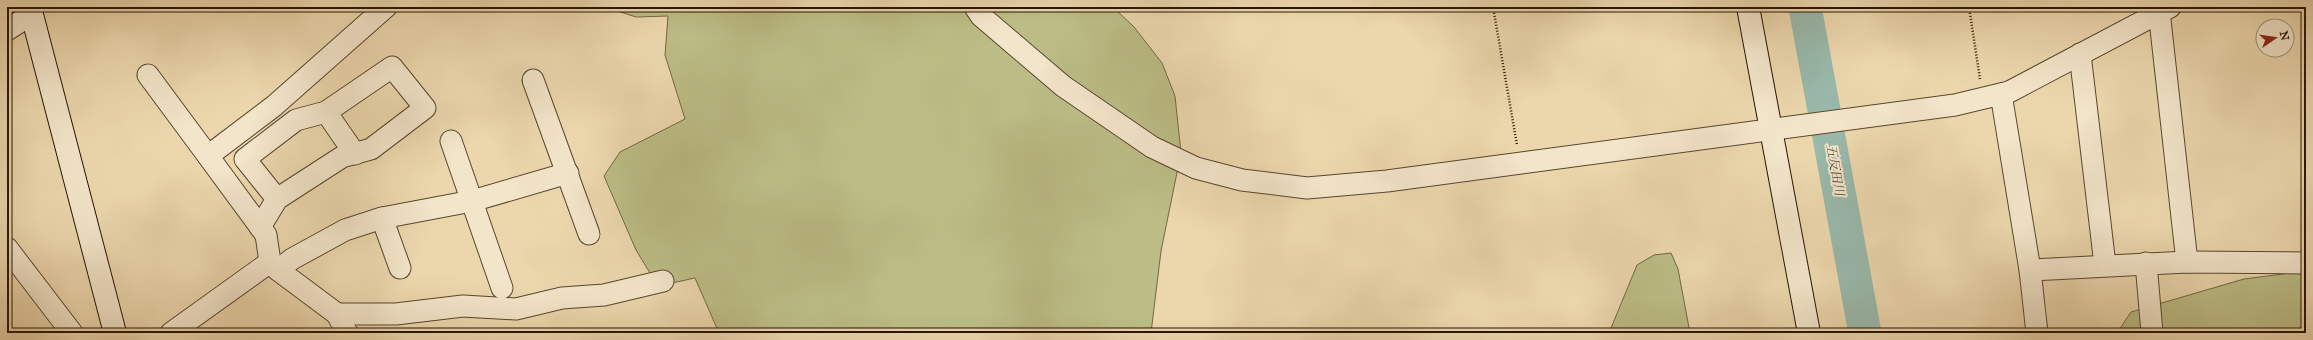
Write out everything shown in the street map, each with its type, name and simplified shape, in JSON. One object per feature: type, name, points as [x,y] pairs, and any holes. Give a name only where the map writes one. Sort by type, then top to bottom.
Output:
[{"type":"street","points":[[208,156],[274,106],[386,7]]},
{"type":"street","points":[[975,7],[982,16],[1063,86],[1152,147],[1196,168],[1242,180],[1307,188],[1387,181],[1520,164],[1955,105],[2009,92],[2165,9],[2187,262]]},
{"type":"street","points":[[1748,7],[1809,333]]},
{"type":"street","points":[[7,30],[31,10],[115,333]]},
{"type":"street","points":[[2080,54],[2105,265]]},
{"type":"street","points":[[260,227],[277,199],[342,157],[371,149],[425,108],[392,67],[326,112],[296,120],[245,159],[277,199]]},
{"type":"street","points":[[148,74],[266,235],[274,266],[337,314],[347,333]]},
{"type":"street","points":[[533,80],[590,234]]},
{"type":"street","points":[[1992,96],[2030,270],[2037,333]]},
{"type":"street","points":[[326,112],[354,154]]},
{"type":"street","points":[[451,141],[502,288]]},
{"type":"street","points":[[171,333],[274,266],[292,259],[345,230],[382,218],[472,201],[568,173]]},
{"type":"street","points":[[382,218],[400,268]]},
{"type":"street","points":[[7,248],[72,333]]},
{"type":"street","points":[[2030,270],[2146,263],[2306,263]]},
{"type":"street","points":[[2146,263],[2152,333]]},
{"type":"street","points":[[337,314],[396,314],[463,306],[516,309],[562,298],[604,295],[663,281]]},
{"type":"path","points":[[1493,7],[1520,164]]},
{"type":"path","points":[[1969,7],[1992,96]]},
{"type":"green space","points":[[605,7],[1113,7],[1134,27],[1162,63],[1175,96],[1181,153],[1161,251],[1151,333],[719,333],[695,278],[658,286],[636,250],[604,176],[620,152],[685,119],[665,55],[668,16],[636,17]]},
{"type":"green space","points":[[1671,253],[1678,269],[1690,333],[1609,333],[1637,265],[1654,255]]},
{"type":"green space","points":[[2306,271],[2306,333],[2117,333],[2131,312],[2244,279]]},
{"type":"waterway","name":"五反田川","points":[[1805,7],[1865,333]]}]
